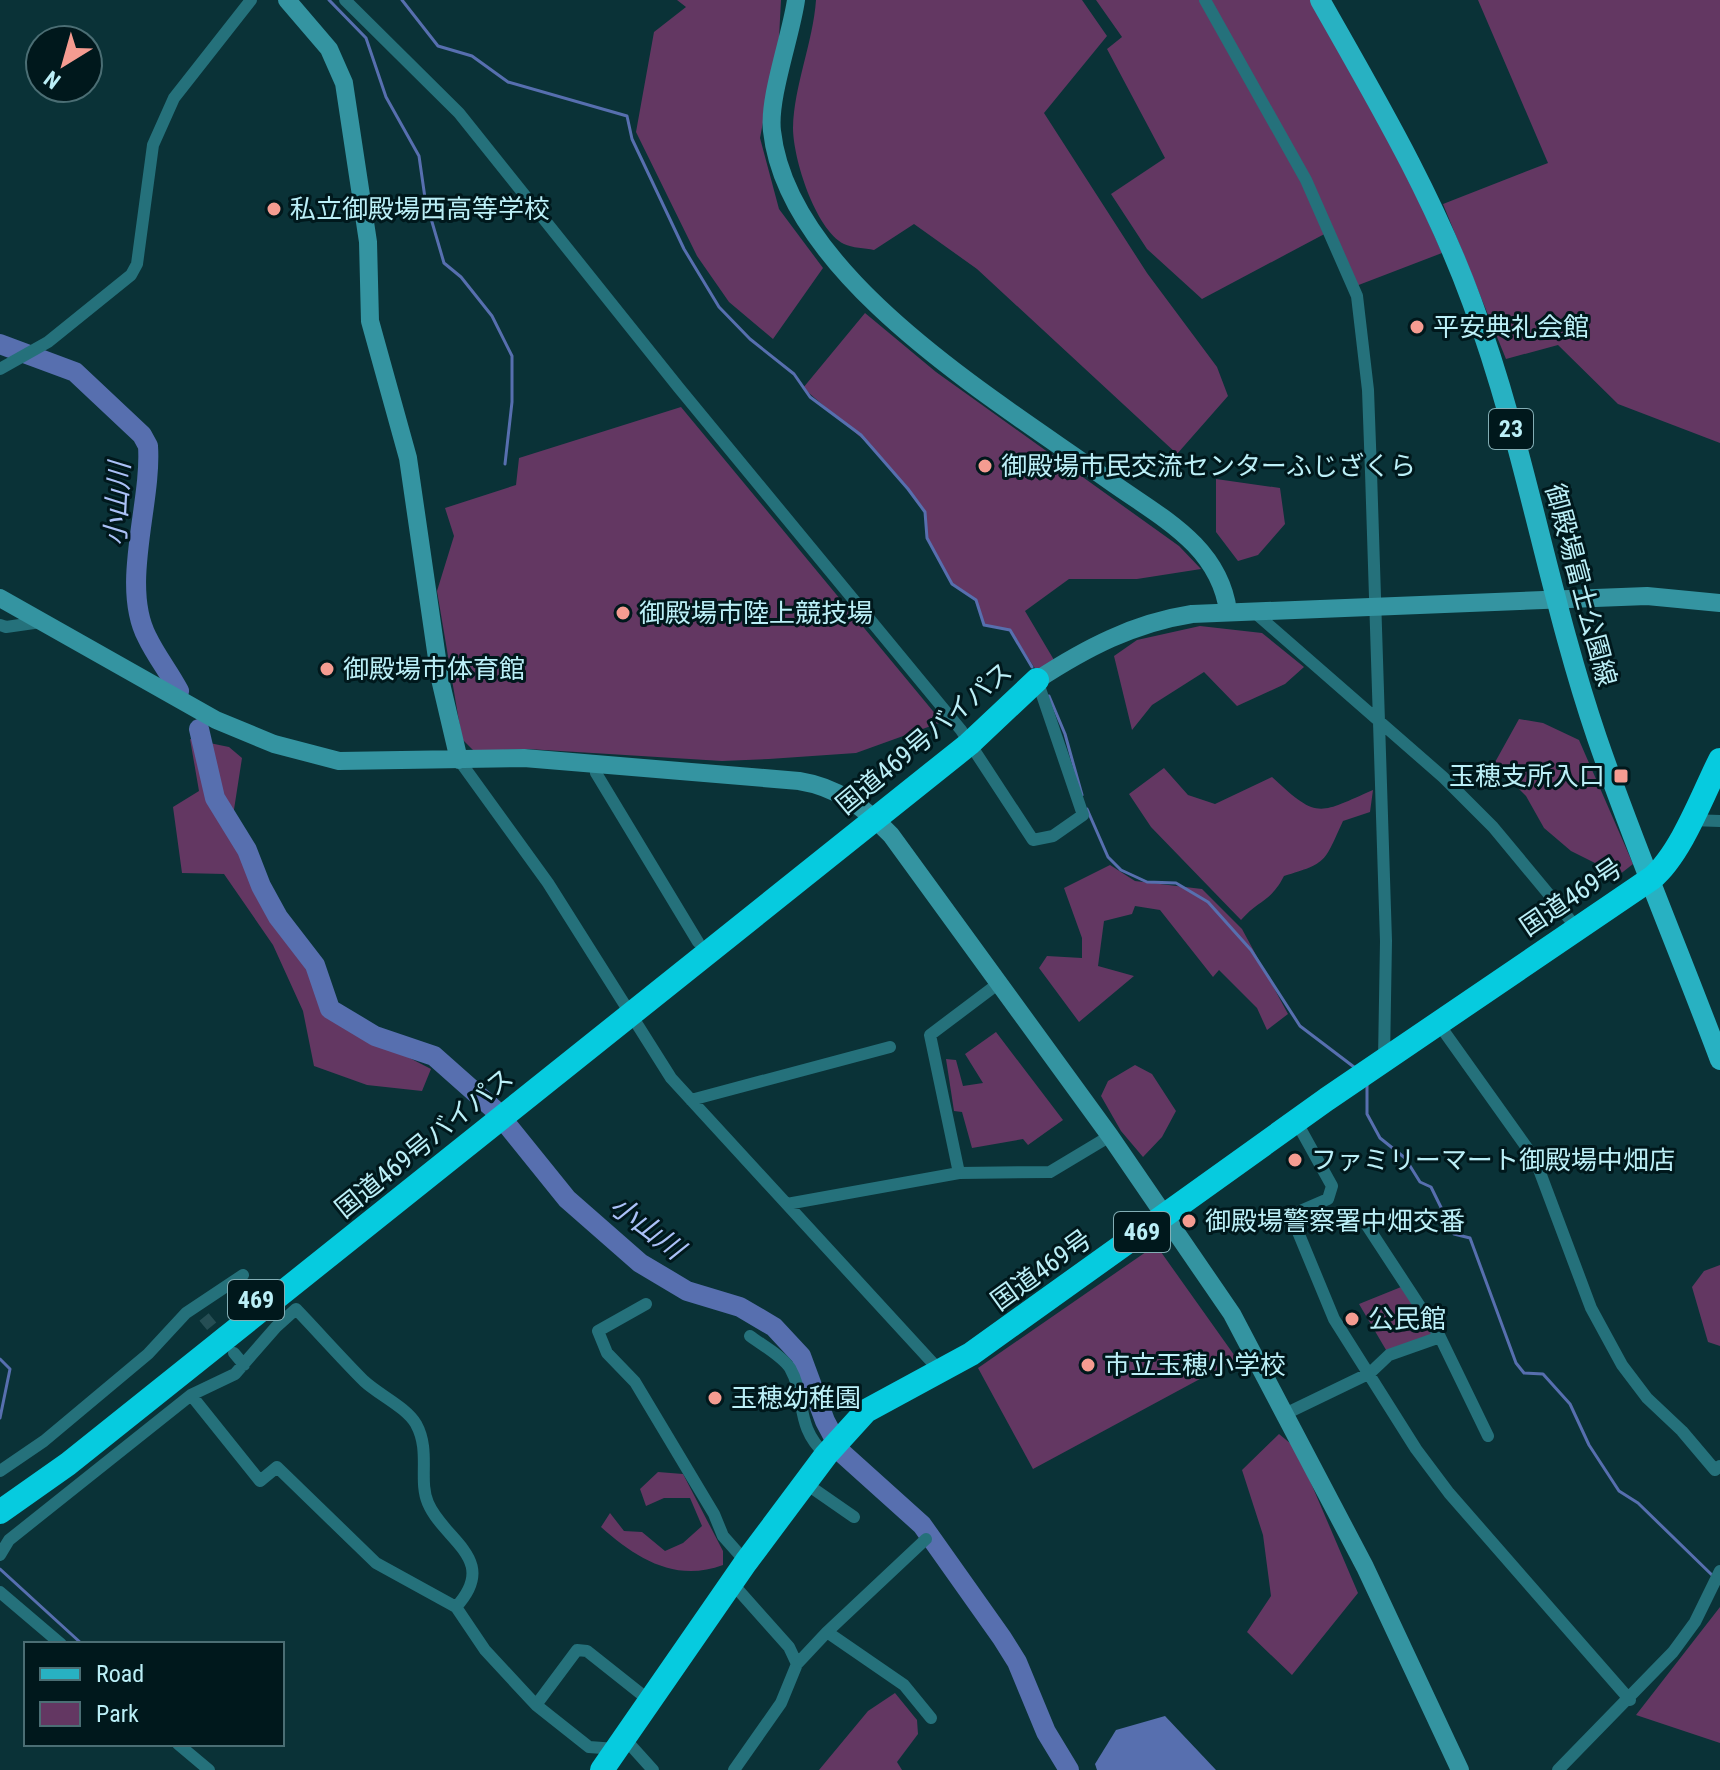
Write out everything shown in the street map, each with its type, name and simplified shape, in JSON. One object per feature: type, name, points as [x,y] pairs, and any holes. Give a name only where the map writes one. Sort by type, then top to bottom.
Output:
[{"type":"highway","name":"国道469号バイパス","points":[[625,1009],[698,942],[1037,680]]},
{"type":"highway","name":"国道469号","points":[[602,1770],[746,1562],[833,1446],[866,1411],[941,1372],[1384,1059],[1652,878],[1661,870],[1690,820],[1720,760]]},
{"type":"highway","name":"国道469号バイパス","points":[[0,1512],[34,1485],[61,1457],[494,1116],[868,812]]},
{"type":"main road","name":"御殿場富士公園線","points":[[1320,0],[1400,140],[1472,302],[1497,373],[1555,603],[1598,739],[1720,1060]]},
{"type":"street","points":[[5,366],[48,342],[131,275],[137,264],[153,145],[174,98],[251,0]]},
{"type":"street","points":[[287,0],[329,49],[344,83],[368,242],[370,321],[408,458],[440,679],[459,760],[548,883],[671,1078],[941,1372]]},
{"type":"street","points":[[345,0],[459,113],[965,737],[1033,840],[1053,836],[1083,815],[1037,680],[1105,640],[1137,627],[1163,619],[1228,611],[1555,603],[1647,596],[1720,603]]},
{"type":"street","points":[[796,0],[771,128],[792,199],[819,244],[897,324],[1165,521],[1209,557],[1224,584],[1228,611]]},
{"type":"street","points":[[1205,0],[1306,180],[1357,296],[1368,390],[1386,941],[1384,1059]]},
{"type":"street","points":[[0,598],[216,720],[274,744],[339,761],[524,758],[799,781],[832,789],[868,812],[891,835],[1110,1136],[1232,1314],[1365,1567],[1460,1770]]},
{"type":"street","points":[[1253,611],[1432,767],[1493,827],[1576,927]]},
{"type":"street","points":[[0,625],[6,627],[41,622]]},
{"type":"street","points":[[595,765],[596,773],[698,942]]},
{"type":"street","points":[[1690,820],[1720,821]]},
{"type":"street","points":[[959,1173],[930,1035],[999,983]]},
{"type":"street","points":[[1438,1023],[1535,1159],[1591,1308],[1622,1365],[1647,1398],[1715,1470],[1720,1466]]},
{"type":"street","points":[[691,1100],[890,1047]]},
{"type":"street","points":[[1296,1121],[1332,1186],[1328,1199],[1291,1215],[1334,1319],[1416,1449],[1449,1493],[1630,1700]]},
{"type":"street","points":[[787,1204],[959,1173],[1050,1172],[1110,1136]]},
{"type":"street","points":[[1366,1224],[1440,1337],[1488,1436]]},
{"type":"street","points":[[0,1471],[44,1441],[243,1275]]},
{"type":"street","points":[[646,1304],[598,1331],[607,1353],[635,1382],[714,1514],[723,1536],[746,1562]]},
{"type":"street","points":[[0,1555],[9,1540],[191,1395],[235,1374],[296,1309],[366,1383],[415,1421],[426,1454],[427,1502],[467,1552],[473,1567],[467,1595],[456,1607]]},
{"type":"street","points":[[750,1336],[789,1366],[801,1419],[816,1446],[833,1446]]},
{"type":"street","points":[[1285,1414],[1370,1373],[1389,1355],[1440,1337]]},
{"type":"street","points":[[234,1353],[244,1365]]},
{"type":"street","points":[[191,1395],[260,1481],[277,1467],[376,1563],[456,1607],[485,1650],[536,1705],[589,1747],[621,1744],[653,1770]]},
{"type":"street","points":[[805,1483],[854,1517]]},
{"type":"street","points":[[734,1770],[781,1703],[797,1664],[926,1539]]},
{"type":"street","points":[[1558,1770],[1630,1700],[1695,1622],[1720,1571]]},
{"type":"street","points":[[732,1583],[789,1647],[797,1664]]},
{"type":"street","points":[[0,1592],[59,1642]]},
{"type":"street","points":[[827,1632],[904,1685],[931,1718]]},
{"type":"street","points":[[536,1705],[577,1650],[587,1651],[650,1701]]},
{"type":"street","points":[[180,1746],[209,1770]]},
{"type":"green space","points":[[677,0],[781,0],[779,38],[760,138],[779,209],[823,268],[773,339],[729,302],[697,256],[636,132],[654,32],[686,7]]},
{"type":"green space","points":[[816,0],[1082,0],[1107,36],[1044,113],[1147,273],[1217,367],[1228,396],[1177,454],[977,269],[914,224],[874,250],[844,244],[833,236],[815,209],[801,174],[793,128]]},
{"type":"green space","points":[[1096,0],[1311,0],[1399,155],[1442,253],[1356,286],[1332,230],[1202,299],[1147,249],[1111,194],[1165,158],[1107,49],[1122,37]]},
{"type":"green space","points":[[1478,0],[1720,0],[1720,443],[1618,404],[1558,345],[1506,359],[1443,204],[1548,163]]},
{"type":"green space","points":[[865,313],[936,372],[1179,546],[1201,569],[1137,579],[1069,579],[1025,611],[1054,660],[1038,673],[1010,630],[984,625],[976,600],[952,584],[927,538],[925,512],[908,489],[872,447],[803,388]]},
{"type":"green space","points":[[681,407],[942,722],[856,753],[722,761],[528,749],[474,751],[462,739],[437,591],[454,536],[445,508],[516,485],[519,458]]},
{"type":"green space","points":[[1216,479],[1280,488],[1285,524],[1258,555],[1238,561],[1216,532]]},
{"type":"green space","points":[[1200,626],[1262,633],[1304,667],[1285,684],[1237,706],[1204,672],[1152,705],[1132,730],[1114,656],[1137,640]]},
{"type":"green space","points":[[1519,719],[1543,723],[1579,740],[1633,864],[1619,875],[1571,851],[1544,828],[1526,796],[1494,764]]},
{"type":"green space","points":[[190,739],[229,747],[242,758],[233,816],[261,864],[334,1019],[431,1069],[422,1091],[367,1085],[314,1066],[303,1011],[273,945],[224,874],[182,873],[173,807],[199,791]]},
{"type":"green space","points":[[1164,768],[1188,795],[1215,804],[1272,777],[1299,801],[1319,809],[1373,790],[1370,812],[1343,821],[1323,859],[1309,868],[1284,876],[1274,891],[1241,920],[1151,827],[1129,794]]},
{"type":"green space","points":[[1110,865],[1135,881],[1202,889],[1242,929],[1288,1014],[1267,1030],[1257,1008],[1219,970],[1213,977],[1160,910],[1135,906],[1132,914],[1104,921],[1098,966],[1134,976],[1079,1022],[1039,968],[1047,956],[1082,958],[1082,938],[1064,888]]},
{"type":"green space","points":[[996,1032],[1063,1120],[1028,1145],[1023,1139],[972,1148],[962,1112],[954,1111],[946,1059],[956,1060],[963,1086],[983,1083],[965,1054]]},
{"type":"green space","points":[[1135,1065],[1152,1074],[1176,1111],[1162,1137],[1143,1157],[1121,1131],[1101,1096],[1108,1081]]},
{"type":"green space","points":[[1156,1245],[1237,1359],[1033,1469],[978,1368]]},
{"type":"green space","points":[[1720,1265],[1720,1346],[1708,1342],[1692,1287],[1704,1271]]},
{"type":"green space","points":[[1406,1285],[1440,1337],[1389,1355],[1359,1304]]},
{"type":"green space","points":[[1279,1434],[1296,1448],[1358,1593],[1292,1675],[1247,1632],[1271,1596],[1263,1535],[1242,1470]]},
{"type":"green space","points":[[658,1472],[683,1474],[723,1551],[723,1565],[705,1570],[673,1569],[628,1549],[601,1527],[610,1513],[624,1531],[642,1532],[665,1551],[683,1543],[702,1526],[690,1498],[664,1498],[646,1506],[640,1489]]},
{"type":"green space","points":[[1720,1607],[1720,1743],[1636,1715]]},
{"type":"green space","points":[[895,1693],[917,1720],[918,1734],[897,1762],[902,1770],[819,1770],[868,1711]]},
{"type":"water","points":[[1165,1716],[1216,1770],[1097,1770],[1095,1764],[1116,1730]]},
{"type":"waterway","points":[[329,0],[366,38],[386,97],[419,156],[425,198],[444,263],[461,277],[492,316],[512,356],[512,402],[505,464]]},
{"type":"waterway","points":[[402,0],[438,46],[472,56],[508,82],[627,116],[632,139],[684,249],[719,307],[750,339],[794,374],[810,397],[861,435],[908,489],[925,512],[927,538],[952,584],[976,600],[984,625],[1010,630],[1032,667]]},
{"type":"waterway","name":"小山川","points":[[0,344],[75,372],[142,435],[148,446],[136,593],[139,616],[147,637],[179,691]]},
{"type":"waterway","points":[[1049,696],[1065,734],[1082,795]]},
{"type":"waterway","name":"小山川","points":[[199,729],[215,798],[247,850],[261,886],[278,917],[315,965],[330,1009],[375,1036],[434,1056],[496,1111],[567,1199],[640,1263],[687,1291],[740,1307],[774,1327],[801,1356],[825,1421],[842,1453],[922,1525],[1002,1638],[1017,1662],[1046,1732],[1069,1770]]},
{"type":"waterway","points":[[1087,809],[1108,857],[1121,870],[1147,882],[1176,883],[1208,902],[1251,950],[1300,1026],[1354,1067]]},
{"type":"waterway","points":[[1367,1085],[1367,1114],[1380,1138],[1405,1158],[1420,1182],[1431,1187],[1454,1234],[1470,1238],[1516,1363],[1524,1373],[1543,1374],[1570,1404],[1589,1445],[1619,1491],[1638,1503],[1713,1576]]},
{"type":"waterway","points":[[0,1359],[10,1369],[0,1418]]},
{"type":"waterway","points":[[0,1569],[80,1642]]},
{"type":"tunnel","points":[[204,1317],[224,1341]]},
{"type":"place","name":"私立御殿場西高等学校","points":[[274,209]]},
{"type":"place","name":"平安典礼会館","points":[[1417,327]]},
{"type":"place","name":"御殿場市民交流センターふじざくら","points":[[985,466]]},
{"type":"place","name":"御殿場市陸上競技場","points":[[623,613]]},
{"type":"place","name":"御殿場市体育館","points":[[327,669]]},
{"type":"place","name":"玉穂支所入口","points":[[1621,776]]},
{"type":"place","name":"ファミリーマート御殿場中畑店","points":[[1295,1160]]},
{"type":"place","name":"御殿場警察署中畑交番","points":[[1189,1221]]},
{"type":"place","name":"公民館","points":[[1352,1319]]},
{"type":"place","name":"市立玉穂小学校","points":[[1088,1365]]},
{"type":"place","name":"玉穂幼稚園","points":[[715,1398]]}]
